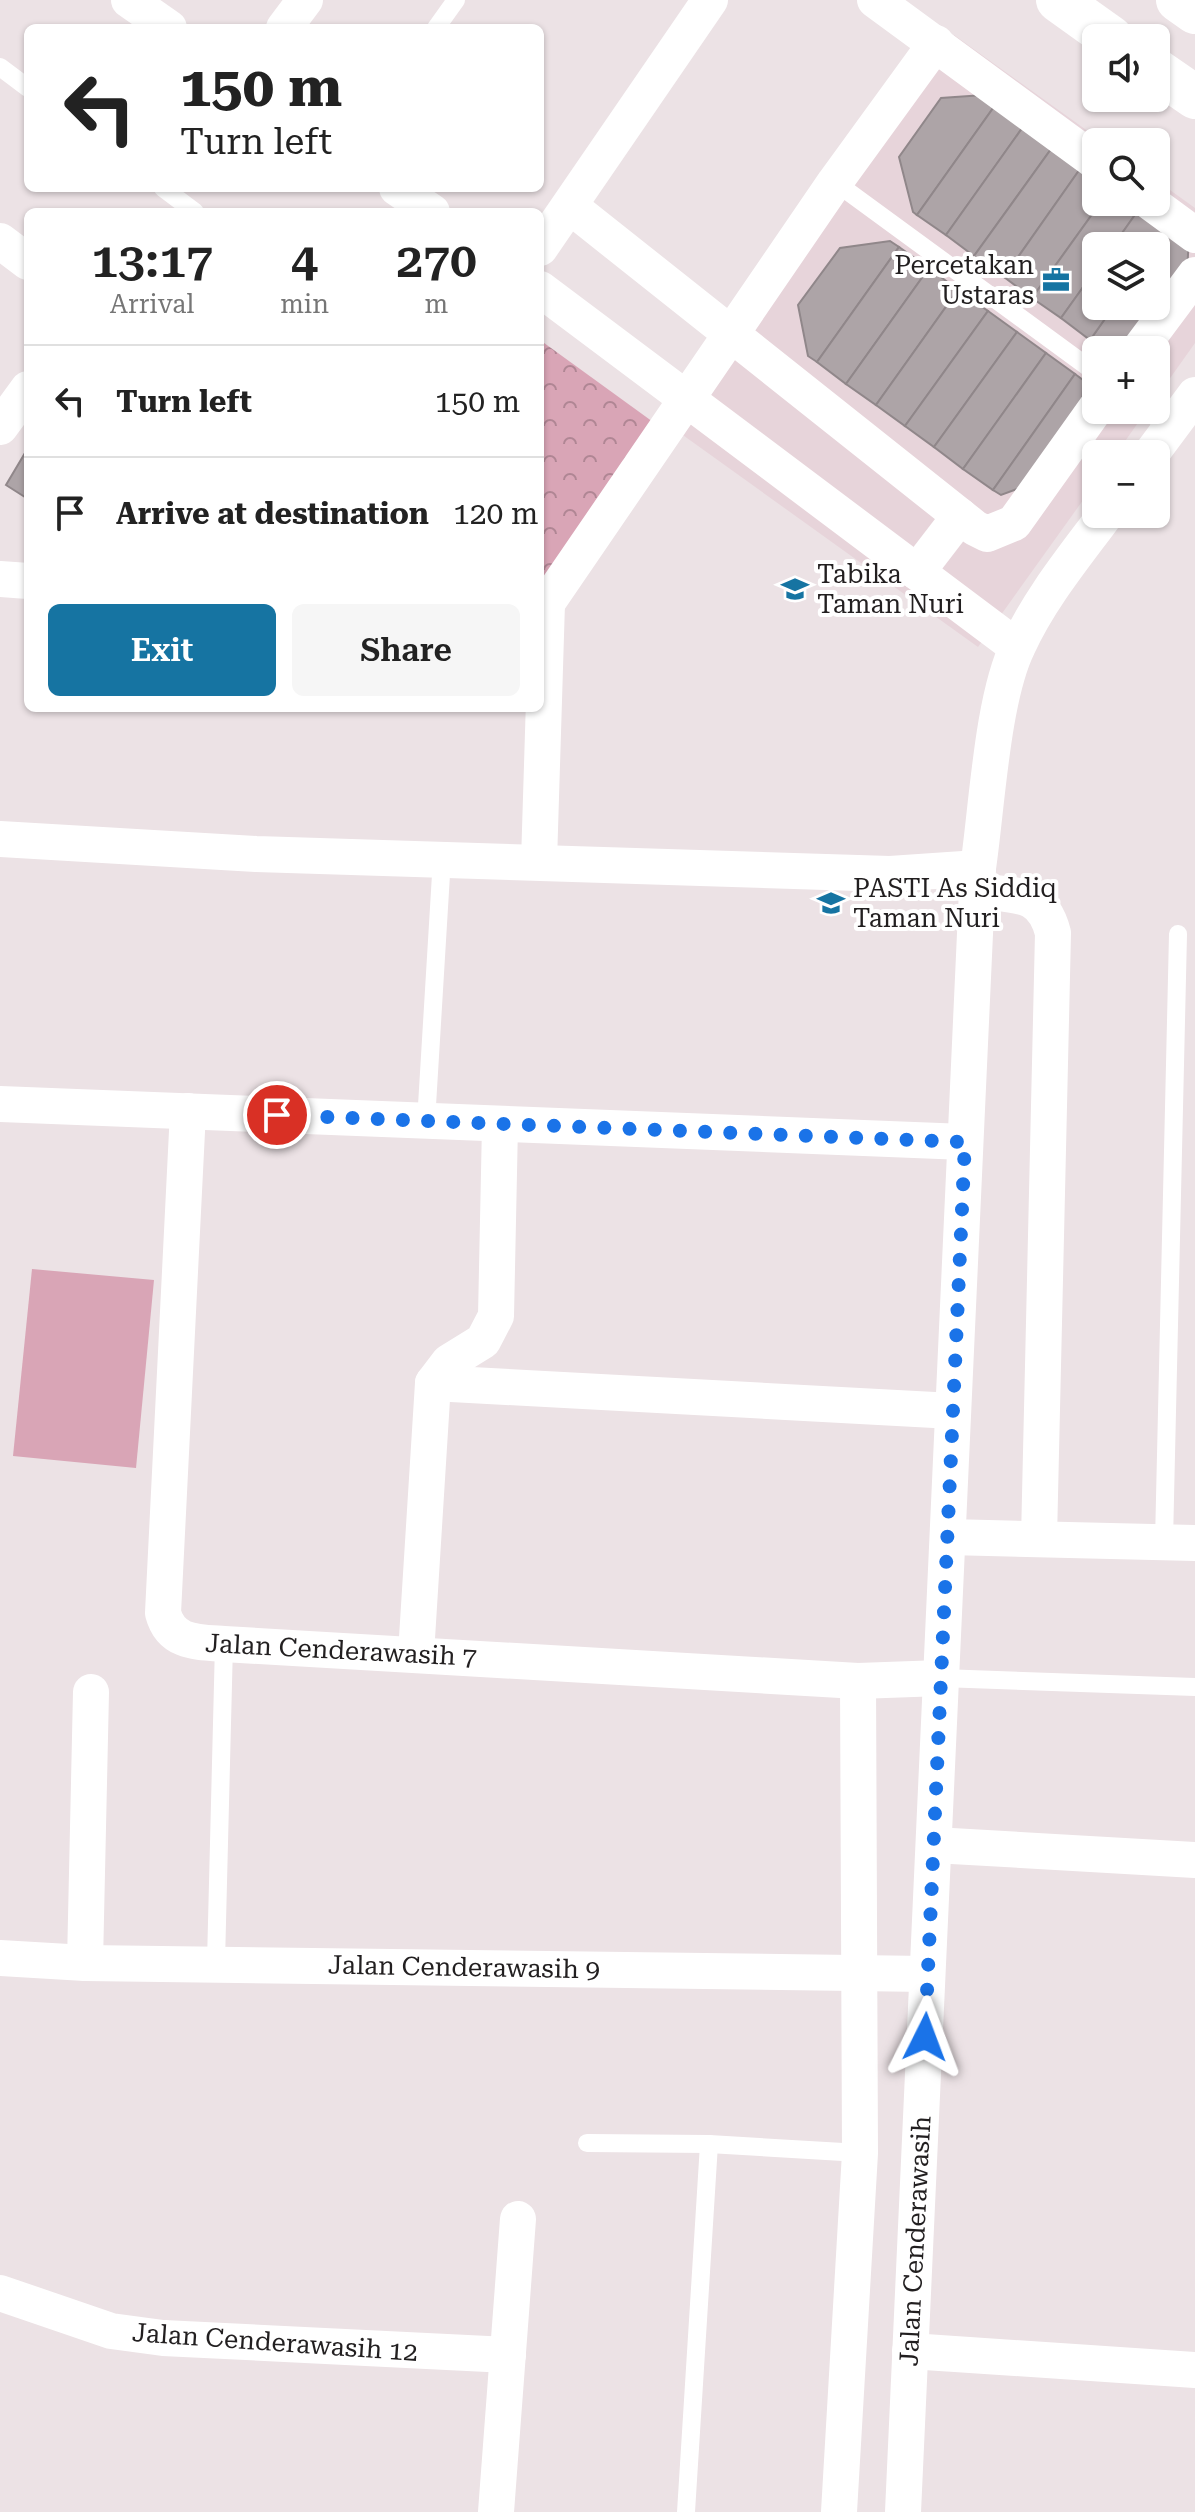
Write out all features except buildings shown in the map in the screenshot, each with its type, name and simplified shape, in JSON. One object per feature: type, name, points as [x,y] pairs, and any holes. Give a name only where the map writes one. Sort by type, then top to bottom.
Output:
[{"type":"main road","points":[[1058,0],[1091,24]]},
{"type":"main road","points":[[1178,0],[1195,12]]},
{"type":"main road","points":[[1170,80],[1195,97]]},
{"type":"street","points":[[287,24],[305,0]]},
{"type":"street","points":[[544,243],[710,0]]},
{"type":"street","points":[[875,0],[1082,152]]},
{"type":"street","points":[[544,603],[835,182],[936,43]]},
{"type":"street","points":[[571,207],[960,516],[987,534],[1014,523],[1085,424]]},
{"type":"street","points":[[1169,216],[1195,235]]},
{"type":"street","points":[[0,241],[24,259]]},
{"type":"street","points":[[1149,336],[1195,275]]},
{"type":"street","points":[[544,292],[1017,647]]},
{"type":"street","points":[[0,427],[24,394]]},
{"type":"street","points":[[1156,431],[1195,395]]},
{"type":"street","points":[[917,572],[960,516]]},
{"type":"street","name":"Jalan Cenderawasih","points":[[903,2512],[978,880],[1000,710],[1017,647],[1059,577],[1096,528]]},
{"type":"street","points":[[0,579],[24,581]]},
{"type":"street","points":[[539,862],[542,712]]},
{"type":"street","points":[[0,839],[256,854],[890,874],[978,880],[1033,898],[1048,914],[1053,933],[1039,1539]]},
{"type":"street","points":[[0,1104],[965,1142]]},
{"type":"street","name":"Jalan Cenderawasih 7","points":[[188,1111],[163,1613],[167,1628],[176,1636],[192,1642],[858,1681],[941,1678]]},
{"type":"street","points":[[416,1654],[433,1383],[449,1362],[483,1341],[496,1316],[500,1125]]},
{"type":"street","points":[[433,1383],[953,1411]]},
{"type":"street","points":[[948,1537],[1180,1542]]},
{"type":"street","points":[[839,2512],[860,2153],[858,1681]]},
{"type":"street","points":[[85,1963],[91,1692]]},
{"type":"street","points":[[934,1845],[1195,1860]]},
{"type":"street","name":"Jalan Cenderawasih 9","points":[[0,1958],[85,1963],[216,1962],[927,1974]]},
{"type":"street","points":[[496,2512],[518,2219]]},
{"type":"street","name":"Jalan Cenderawasih 12","points":[[0,2293],[111,2331],[163,2338],[508,2355]]},
{"type":"street","points":[[910,2351],[1195,2370]]},
{"type":"lane","points":[[439,24],[456,0]]},
{"type":"lane","points":[[0,67],[24,85]]},
{"type":"lane","points":[[835,182],[1082,363]]},
{"type":"lane","points":[[168,192],[190,208]]},
{"type":"lane","points":[[426,1122],[442,858]]},
{"type":"lane","points":[[1178,934],[1180,1542]]},
{"type":"lane","points":[[216,1962],[224,1644]]},
{"type":"lane","points":[[941,1678],[1195,1687]]},
{"type":"lane","points":[[587,2143],[709,2144],[860,2153]]},
{"type":"lane","points":[[686,2512],[709,2144]]},
{"type":"shaded area","points":[[954,35],[1084,128],[1082,216],[1170,216],[1170,190],[1195,208],[1195,343],[1170,378],[1170,336],[1082,336],[1082,424],[1137,424],[1126,440],[1082,440],[1082,502],[978,647],[673,428]]},
{"type":"green space","points":[[544,343],[660,427],[551,579],[544,579]]},
{"type":"green space","points":[[32,1269],[154,1280],[136,1468],[13,1456]]},
{"type":"place","name":"Percetakan Ustaras","points":[[1056,280]]},
{"type":"place","name":"Tabika Taman Nuri","points":[[795,589]]},
{"type":"place","name":"PASTI As Siddiq Taman Nuri","points":[[831,903]]},
{"type":"route","points":[[277,1115],[965,1142],[925,2037]]}]
